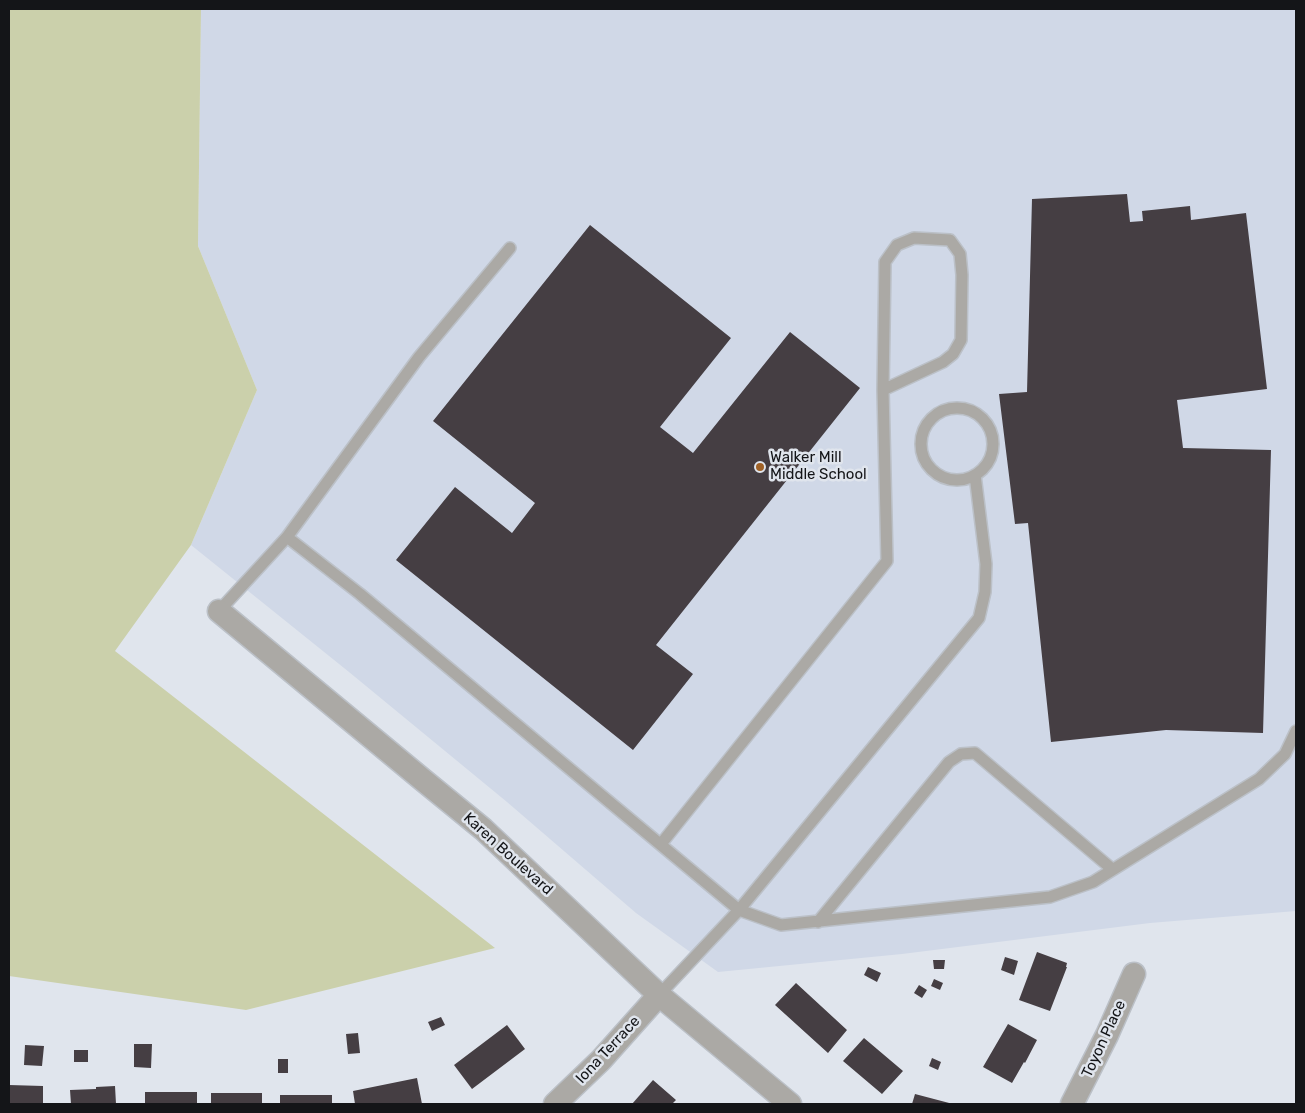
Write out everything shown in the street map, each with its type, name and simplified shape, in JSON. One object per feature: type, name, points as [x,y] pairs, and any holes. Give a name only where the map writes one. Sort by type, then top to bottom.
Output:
[{"type":"street","name":"Karen Boulevard","points":[[219,611],[483,829],[659,995],[790,1104]]},
{"type":"street","name":"Toyon Place","points":[[1072,1104],[1107,1036],[1134,974]]},
{"type":"street","name":"Iona Terrace","points":[[555,1104],[601,1060],[659,995]]},
{"type":"lane","points":[[661,844],[888,561],[883,390],[885,262],[897,245],[914,238],[950,240],[960,254],[962,275],[961,340],[953,354],[943,362],[883,390]]},
{"type":"lane","points":[[219,611],[288,537],[419,356],[510,248]]},
{"type":"lane","points":[[956,408],[968,410],[979,416],[987,425],[992,436],[993,447],[990,458],[984,468],[975,475],[965,479],[953,480],[942,477],[932,471],[926,462],[921,450],[921,438],[926,426],[933,417],[944,410],[956,408]]},
{"type":"lane","points":[[659,995],[740,910],[979,618],[985,592],[986,564],[975,475]]},
{"type":"lane","points":[[288,537],[360,594],[740,910],[781,925],[1050,897],[1093,882],[1259,779],[1285,754],[1296,731]]},
{"type":"lane","points":[[818,922],[949,762],[961,754],[975,753],[1112,869]]},
{"type":"shaded area","name":"Walker Mill Middle School","points":[[201,9],[1296,9],[1296,911],[1150,923],[902,954],[718,972],[636,913],[507,802],[191,545],[257,390],[198,246]]},
{"type":"green space","points":[[9,9],[201,9],[198,246],[257,390],[191,545],[115,651],[495,948],[246,1010],[9,976]]},
{"type":"building","points":[[1127,194],[1130,222],[1143,221],[1142,211],[1190,206],[1191,220],[1246,213],[1267,389],[1177,400],[1183,448],[1271,450],[1263,733],[1166,730],[1051,742],[1028,523],[1015,524],[999,394],[1027,392],[1032,199]]},
{"type":"building","points":[[590,225],[731,338],[660,427],[693,453],[790,332],[860,388],[656,645],[693,674],[633,750],[396,560],[455,487],[512,533],[535,503],[433,421]]},
{"type":"building","points":[[1037,952],[1067,963],[1050,1011],[1019,1000]]},
{"type":"building","points":[[1005,957],[1018,961],[1014,975],[1001,970]]},
{"type":"building","points":[[933,960],[945,960],[944,969],[934,969]]},
{"type":"building","points":[[868,967],[881,973],[877,982],[864,975]]},
{"type":"building","points":[[934,979],[943,983],[940,990],[931,986]]},
{"type":"building","points":[[796,983],[847,1030],[828,1053],[775,1005]]},
{"type":"building","points":[[919,985],[927,990],[922,998],[914,993]]},
{"type":"building","points":[[441,1017],[445,1025],[432,1031],[428,1022]]},
{"type":"building","points":[[1008,1024],[1037,1040],[1012,1083],[983,1067]]},
{"type":"building","points":[[507,1025],[525,1049],[472,1089],[454,1065]]},
{"type":"building","points":[[358,1033],[360,1053],[348,1054],[346,1034]]},
{"type":"building","points":[[864,1038],[903,1071],[882,1094],[843,1061]]},
{"type":"building","points":[[134,1044],[152,1044],[151,1068],[134,1067]]},
{"type":"building","points":[[25,1045],[44,1046],[42,1066],[24,1065]]},
{"type":"building","points":[[74,1050],[88,1050],[88,1062],[74,1062]]},
{"type":"building","points":[[932,1058],[941,1062],[938,1070],[929,1066]]},
{"type":"building","points":[[278,1059],[288,1059],[288,1073],[278,1073]]},
{"type":"building","points":[[417,1078],[422,1104],[355,1104],[353,1091]]},
{"type":"building","points":[[653,1080],[676,1100],[672,1104],[632,1104]]},
{"type":"building","points":[[9,1085],[43,1086],[43,1104],[9,1104]]},
{"type":"building","points":[[115,1086],[116,1104],[71,1104],[70,1090]]},
{"type":"building","points":[[145,1092],[197,1092],[197,1104],[145,1104]]},
{"type":"building","points":[[211,1093],[262,1093],[262,1104],[211,1104]]},
{"type":"building","points":[[915,1094],[953,1104],[912,1104]]},
{"type":"building","points":[[280,1095],[332,1095],[332,1104],[280,1104]]},
{"type":"place","name":"Walker Mill Middle School","points":[[760,467]]}]
